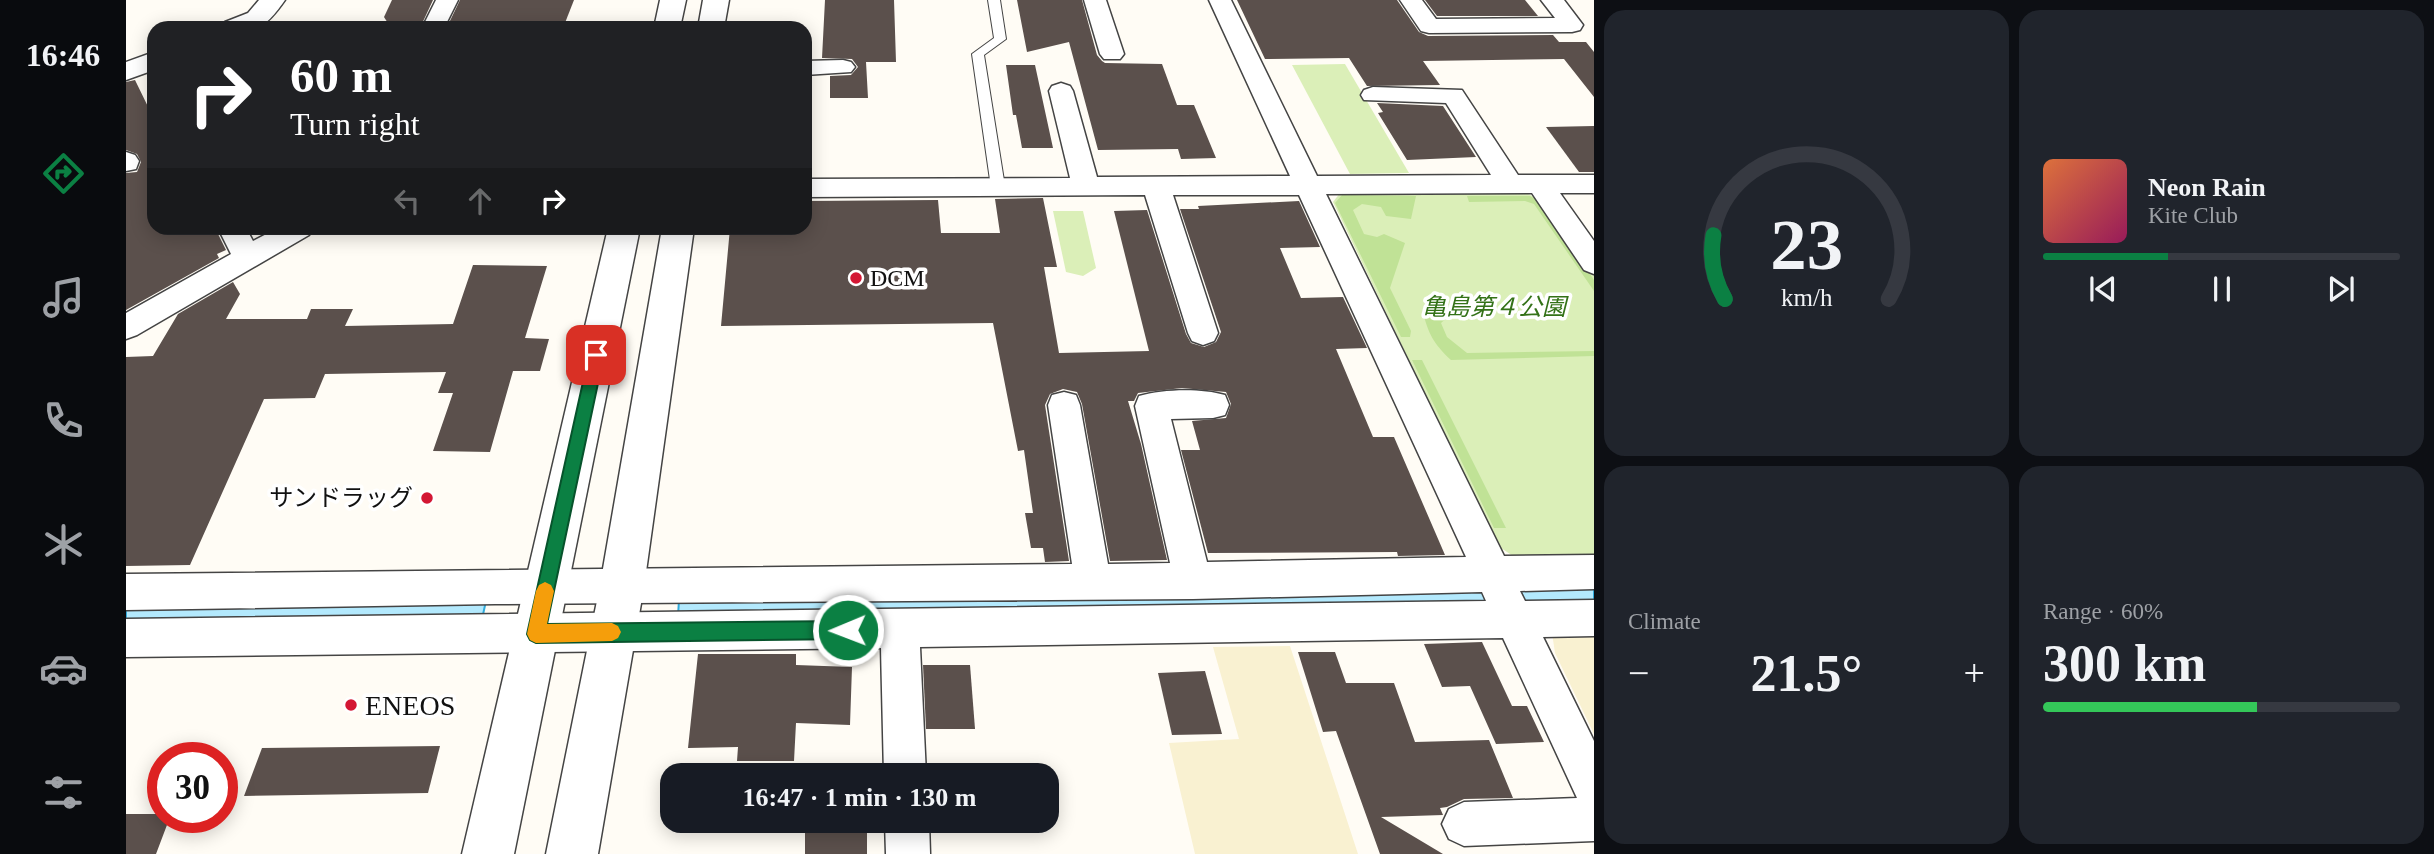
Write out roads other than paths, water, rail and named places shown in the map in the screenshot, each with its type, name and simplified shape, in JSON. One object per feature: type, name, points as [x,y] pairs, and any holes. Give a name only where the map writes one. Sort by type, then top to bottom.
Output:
[{"type":"street","points":[[436,21],[447,0]]},
{"type":"street","points":[[668,21],[673,0]]},
{"type":"street","points":[[712,21],[716,0]]},
{"type":"street","points":[[1096,0],[1112,54]]},
{"type":"street","points":[[1220,0],[1594,787]]},
{"type":"street","points":[[1412,0],[1429,26],[1572,25],[1552,0]]},
{"type":"street","points":[[126,72],[147,63]]},
{"type":"street","points":[[812,68],[843,67]]},
{"type":"street","points":[[1061,91],[1086,186]]},
{"type":"street","points":[[1373,95],[1453,94],[1511,185]]},
{"type":"street","points":[[812,188],[1594,184]]},
{"type":"street","points":[[1540,185],[1594,263]]},
{"type":"street","points":[[1156,186],[1203,333]]},
{"type":"street","points":[[236,235],[247,257]]},
{"type":"street","points":[[126,327],[286,235]]},
{"type":"street","points":[[488,854],[622,235]]},
{"type":"street","points":[[572,854],[622,586],[677,235]]},
{"type":"street","points":[[1064,405],[1093,582]]},
{"type":"street","points":[[1193,581],[1151,407],[1213,405]]},
{"type":"street","points":[[126,638],[901,629],[1502,595],[1594,572]]},
{"type":"street","points":[[126,592],[1193,581],[1502,595],[1594,618]]},
{"type":"street","points":[[901,629],[905,763]]},
{"type":"street","points":[[1464,824],[1594,819]]},
{"type":"street","points":[[907,833],[908,854]]},
{"type":"lane","points":[[994,0],[1000,39],[978,54],[998,187]]},
{"type":"water","points":[[1594,585],[1594,600],[678,616],[679,600]]},
{"type":"water","points":[[486,601],[482,619],[126,624],[126,607]]},
{"type":"place","name":"DCM","points":[[856,278]]},
{"type":"place","name":"サンドラッグ","points":[[427,498]]},
{"type":"place","name":"ENEOS","points":[[351,705]]},
{"type":"park label","name":"亀島第４公園","points":[[1494,307]]}]
